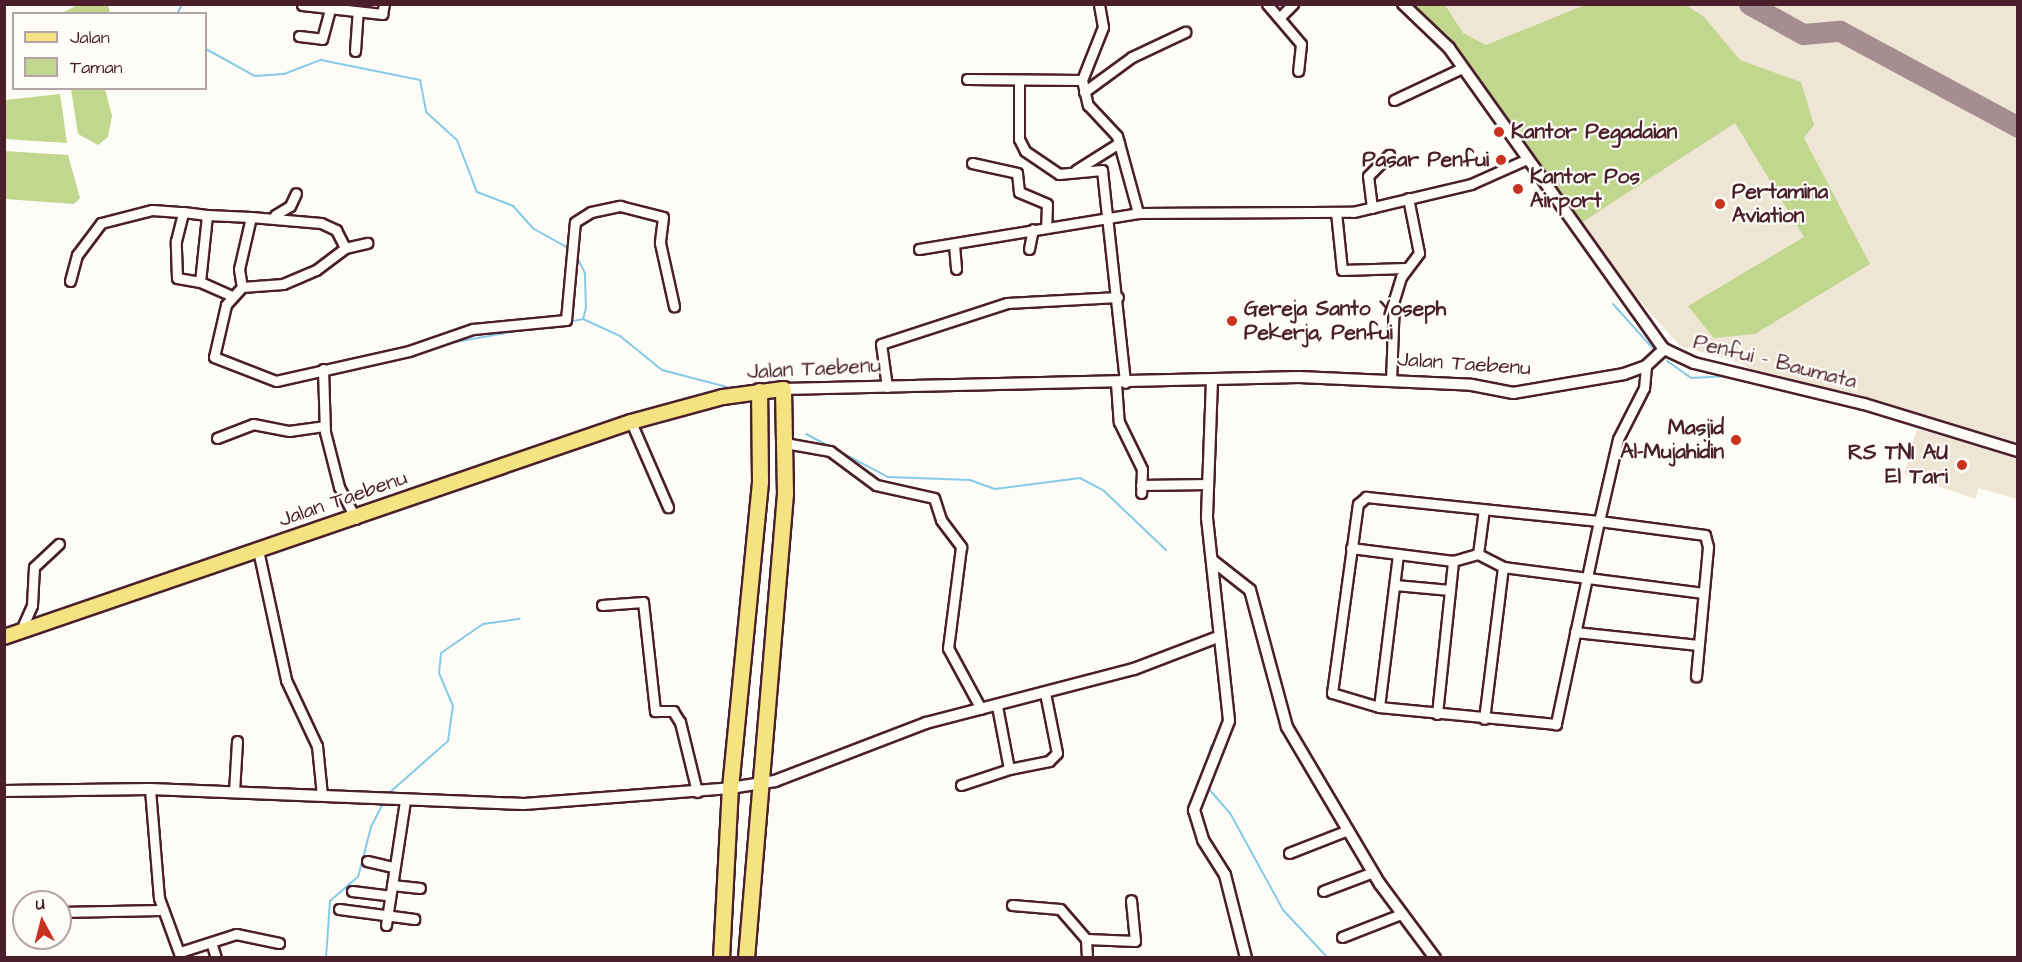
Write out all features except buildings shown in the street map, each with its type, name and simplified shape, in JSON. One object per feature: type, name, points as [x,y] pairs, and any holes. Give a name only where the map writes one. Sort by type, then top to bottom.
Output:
[{"type":"highway","points":[[746,957],[759,784],[785,502],[783,388]]},
{"type":"highway","points":[[721,957],[729,788],[760,480],[754,391]]},
{"type":"main road","name":"Jalan Taebenu","points":[[4,637],[356,519],[431,489],[631,422],[723,397],[783,388]]},
{"type":"street","points":[[302,5],[382,14],[384,4]]},
{"type":"street","points":[[1100,4],[1103,27],[1082,80],[1084,92],[1119,143],[1138,213]]},
{"type":"street","points":[[1266,4],[1300,44],[1298,72]]},
{"type":"street","points":[[1279,18],[1293,4]]},
{"type":"street","name":"Penfui - Baumata","points":[[1403,4],[1431,27],[1462,68],[1662,353],[1694,363],[1864,404],[2018,452]]},
{"type":"street","points":[[299,36],[322,39],[330,9]]},
{"type":"street","points":[[355,51],[358,12]]},
{"type":"street","points":[[1084,92],[1132,57],[1185,32]]},
{"type":"street","points":[[1394,100],[1462,68]]},
{"type":"street","points":[[967,79],[1082,80]]},
{"type":"street","points":[[1020,80],[1021,145],[1051,171],[1072,173],[1102,170],[1118,297],[1121,383],[1119,422],[1139,462],[1141,489],[1208,484]]},
{"type":"street","points":[[1072,173],[1119,143]]},
{"type":"street","points":[[1372,208],[1368,176],[1389,155]]},
{"type":"street","points":[[919,249],[1138,213],[1336,212],[1372,208],[1471,184],[1525,160]]},
{"type":"street","points":[[972,163],[1017,173],[1019,192],[1047,204],[1046,227]]},
{"type":"street","points":[[275,215],[290,206],[296,194]]},
{"type":"street","points":[[1391,381],[1392,313],[1406,268],[1419,253],[1408,198]]},
{"type":"street","points":[[367,243],[345,248],[316,270],[283,284],[242,287],[232,296],[214,344],[216,360],[276,381],[421,346],[492,326],[567,319],[570,254],[575,222],[591,212],[620,206],[661,215],[664,271],[674,306]]},
{"type":"street","points":[[70,281],[77,255],[100,223],[152,210],[250,217],[275,215],[325,225],[345,248]]},
{"type":"street","points":[[183,212],[175,273],[177,279],[200,282],[232,296]]},
{"type":"street","points":[[1336,212],[1342,270],[1406,268]]},
{"type":"street","points":[[200,282],[207,215]]},
{"type":"street","points":[[242,287],[239,269],[250,217]]},
{"type":"street","points":[[1029,249],[1033,229]]},
{"type":"street","points":[[954,244],[956,269]]},
{"type":"street","points":[[887,387],[881,344],[1007,303],[1118,297]]},
{"type":"street","name":"Jalan Taebenu","points":[[783,388],[1212,380],[1391,381],[1524,393],[1646,366],[1662,353]]},
{"type":"street","points":[[1646,366],[1644,388],[1618,439],[1599,521],[1586,576],[1558,723],[1484,719],[1379,707],[1335,696],[1331,689],[1358,504],[1365,497],[1599,521],[1705,535],[1704,593],[1696,676]]},
{"type":"street","points":[[323,369],[324,426],[339,487],[356,519]]},
{"type":"street","points":[[1212,380],[1208,484],[1218,638],[1228,730],[1194,810],[1197,827],[1225,875],[1246,957]]},
{"type":"street","points":[[631,422],[668,507]]},
{"type":"street","points":[[217,438],[253,424],[289,431],[324,426]]},
{"type":"street","points":[[785,443],[830,451],[876,485],[934,498],[941,520],[962,546],[948,648],[981,709]]},
{"type":"street","points":[[1478,554],[1484,509]]},
{"type":"street","points":[[21,630],[32,606],[34,567],[59,544]]},
{"type":"street","points":[[1351,548],[1453,561],[1478,554],[1503,567],[1704,593]]},
{"type":"street","points":[[258,550],[286,680],[317,746],[322,795]]},
{"type":"street","points":[[1379,707],[1398,554]]},
{"type":"street","points":[[1213,561],[1250,590],[1257,604],[1281,714],[1373,872],[1401,914],[1435,957]]},
{"type":"street","points":[[1437,714],[1453,561]]},
{"type":"street","points":[[1484,719],[1503,567]]},
{"type":"street","points":[[1395,585],[1450,590]]},
{"type":"street","points":[[602,605],[643,602],[655,711],[673,711],[680,722],[697,792]]},
{"type":"street","points":[[1575,632],[1698,645]]},
{"type":"street","points":[[4,791],[150,789],[524,804],[729,788],[759,784],[981,709],[1151,664],[1218,638]]},
{"type":"street","points":[[961,785],[1009,769],[1055,758],[1045,693]]},
{"type":"street","points":[[997,706],[1009,769]]},
{"type":"street","points":[[234,792],[237,741]]},
{"type":"street","points":[[150,789],[161,910],[180,955],[212,945],[236,934],[279,943]]},
{"type":"street","points":[[386,920],[401,800]]},
{"type":"street","points":[[1289,853],[1348,830]]},
{"type":"street","points":[[367,861],[394,867]]},
{"type":"street","points":[[1323,891],[1373,872]]},
{"type":"street","points":[[392,885],[420,888]]},
{"type":"street","points":[[352,891],[390,896]]},
{"type":"street","points":[[1086,939],[1135,940],[1131,900]]},
{"type":"street","points":[[1012,905],[1060,909],[1086,939],[1088,957]]},
{"type":"street","points":[[339,909],[386,920],[414,919]]},
{"type":"street","points":[[72,912],[161,910]]},
{"type":"street","points":[[1342,937],[1401,914]]},
{"type":"street","points":[[212,945],[216,957]]},
{"type":"shaded area","points":[[1414,5],[2017,5],[2017,446],[1761,375],[1738,362],[1680,346],[1613,271],[1450,37]]},
{"type":"shaded area","name":"RS TNI AU El Tari","points":[[1917,429],[2017,456],[2017,499],[1979,488],[1975,499],[1904,474]]},
{"type":"green space","points":[[77,5],[108,5],[110,12],[64,12]]},
{"type":"green space","points":[[1413,5],[1445,5],[1463,33],[1486,45],[1585,5],[1686,5],[1704,17],[1740,60],[1801,82],[1814,125],[1804,138],[1870,264],[1755,334],[1714,338],[1688,306],[1804,237],[1735,123],[1581,223],[1448,36]]},
{"type":"green space","points":[[71,90],[105,90],[112,116],[108,137],[98,145],[78,134]]},
{"type":"green space","points":[[60,94],[67,143],[5,139],[5,100]]},
{"type":"green space","points":[[4,151],[68,155],[80,198],[74,204],[5,199]]},
{"type":"waterway","points":[[178,12],[182,4]]},
{"type":"waterway","points":[[207,50],[255,76],[284,74],[321,60],[420,80],[426,112],[457,140],[477,192],[513,206],[534,229],[570,249]]},
{"type":"waterway","points":[[568,322],[583,319],[586,308],[585,273],[575,253]]},
{"type":"waterway","points":[[1613,304],[1656,352]]},
{"type":"waterway","points":[[583,319],[620,336],[662,370],[738,390]]},
{"type":"waterway","points":[[444,344],[539,327]]},
{"type":"waterway","points":[[1667,361],[1691,378],[1728,376]]},
{"type":"waterway","points":[[1836,403],[1897,419]]},
{"type":"waterway","points":[[806,434],[888,477],[970,480],[995,489],[1080,478],[1104,491],[1166,550]]},
{"type":"waterway","points":[[388,794],[448,741],[453,706],[439,673],[441,653],[483,624],[520,619]]},
{"type":"waterway","points":[[1207,763],[1211,745]]},
{"type":"waterway","points":[[1208,788],[1230,813],[1283,910],[1328,958]]},
{"type":"waterway","points":[[326,958],[330,901],[358,877],[371,827],[384,802]]},
{"type":"taxiway","points":[[1749,4],[1803,34],[1840,31],[2018,127]]},
{"type":"place","name":"Kantor Pegadaian","points":[[1499,132]]},
{"type":"place","name":"Pasar Penfui","points":[[1501,160]]},
{"type":"place","name":"Kantor Pos Airport","points":[[1518,189]]},
{"type":"place","name":"Pertamina Aviation","points":[[1720,204]]},
{"type":"place","name":"Gereja Santo Yoseph Pekerja, Penfui","points":[[1232,321]]},
{"type":"place","name":"Masjid Al-Mujahidin","points":[[1736,440]]},
{"type":"place","name":"RS TNI AU El Tari","points":[[1962,465]]}]
